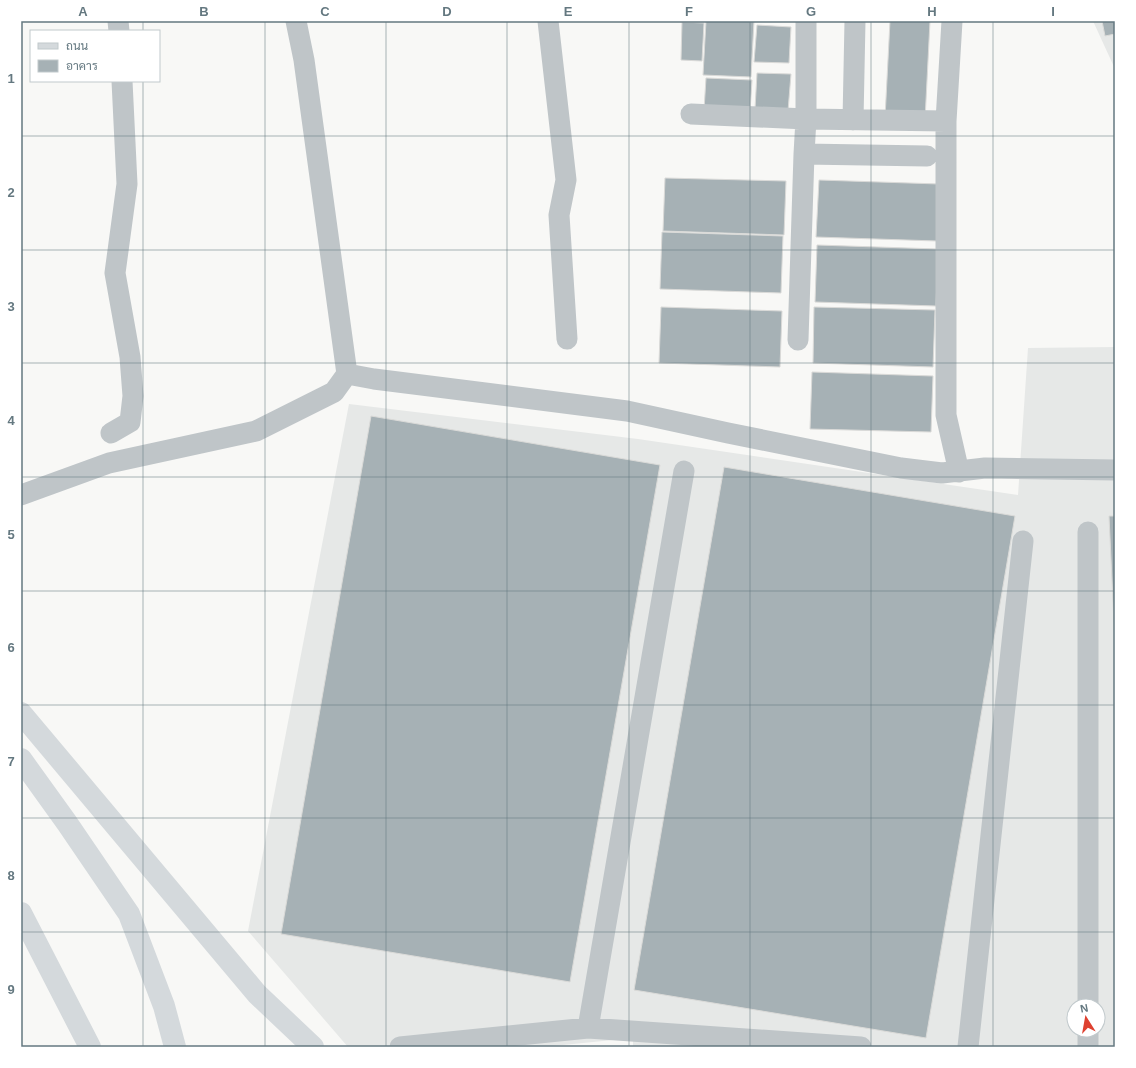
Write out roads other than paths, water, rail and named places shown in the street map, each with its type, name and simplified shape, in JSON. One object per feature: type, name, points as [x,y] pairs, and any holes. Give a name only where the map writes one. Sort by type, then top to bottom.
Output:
[{"type":"main road","points":[[21,712],[257,994],[313,1047]]},
{"type":"main road","points":[[21,759],[129,914],[164,1006],[175,1047]]},
{"type":"main road","points":[[21,913],[90,1047]]},
{"type":"street","points":[[21,495],[109,463],[256,431],[334,392],[347,374],[304,60],[296,21]]},
{"type":"street","points":[[548,21],[566,180],[559,215],[567,339]]},
{"type":"street","points":[[798,340],[806,119],[806,21]]},
{"type":"street","points":[[853,120],[855,21]]},
{"type":"street","points":[[952,21],[946,121],[946,415],[959,472]]},
{"type":"street","points":[[110,433],[130,422],[133,396],[130,357],[115,273],[127,184],[122,82]]},
{"type":"street","points":[[691,114],[806,119],[946,121]]},
{"type":"street","points":[[804,154],[927,156]]},
{"type":"street","points":[[347,374],[374,379],[627,411],[736,435],[901,468],[942,473],[985,468],[1115,470]]},
{"type":"street","points":[[588,1028],[684,471]]},
{"type":"street","points":[[1088,532],[1088,998]]},
{"type":"street","points":[[968,1047],[1023,541]]},
{"type":"street","points":[[400,1047],[588,1028],[861,1047]]}]
